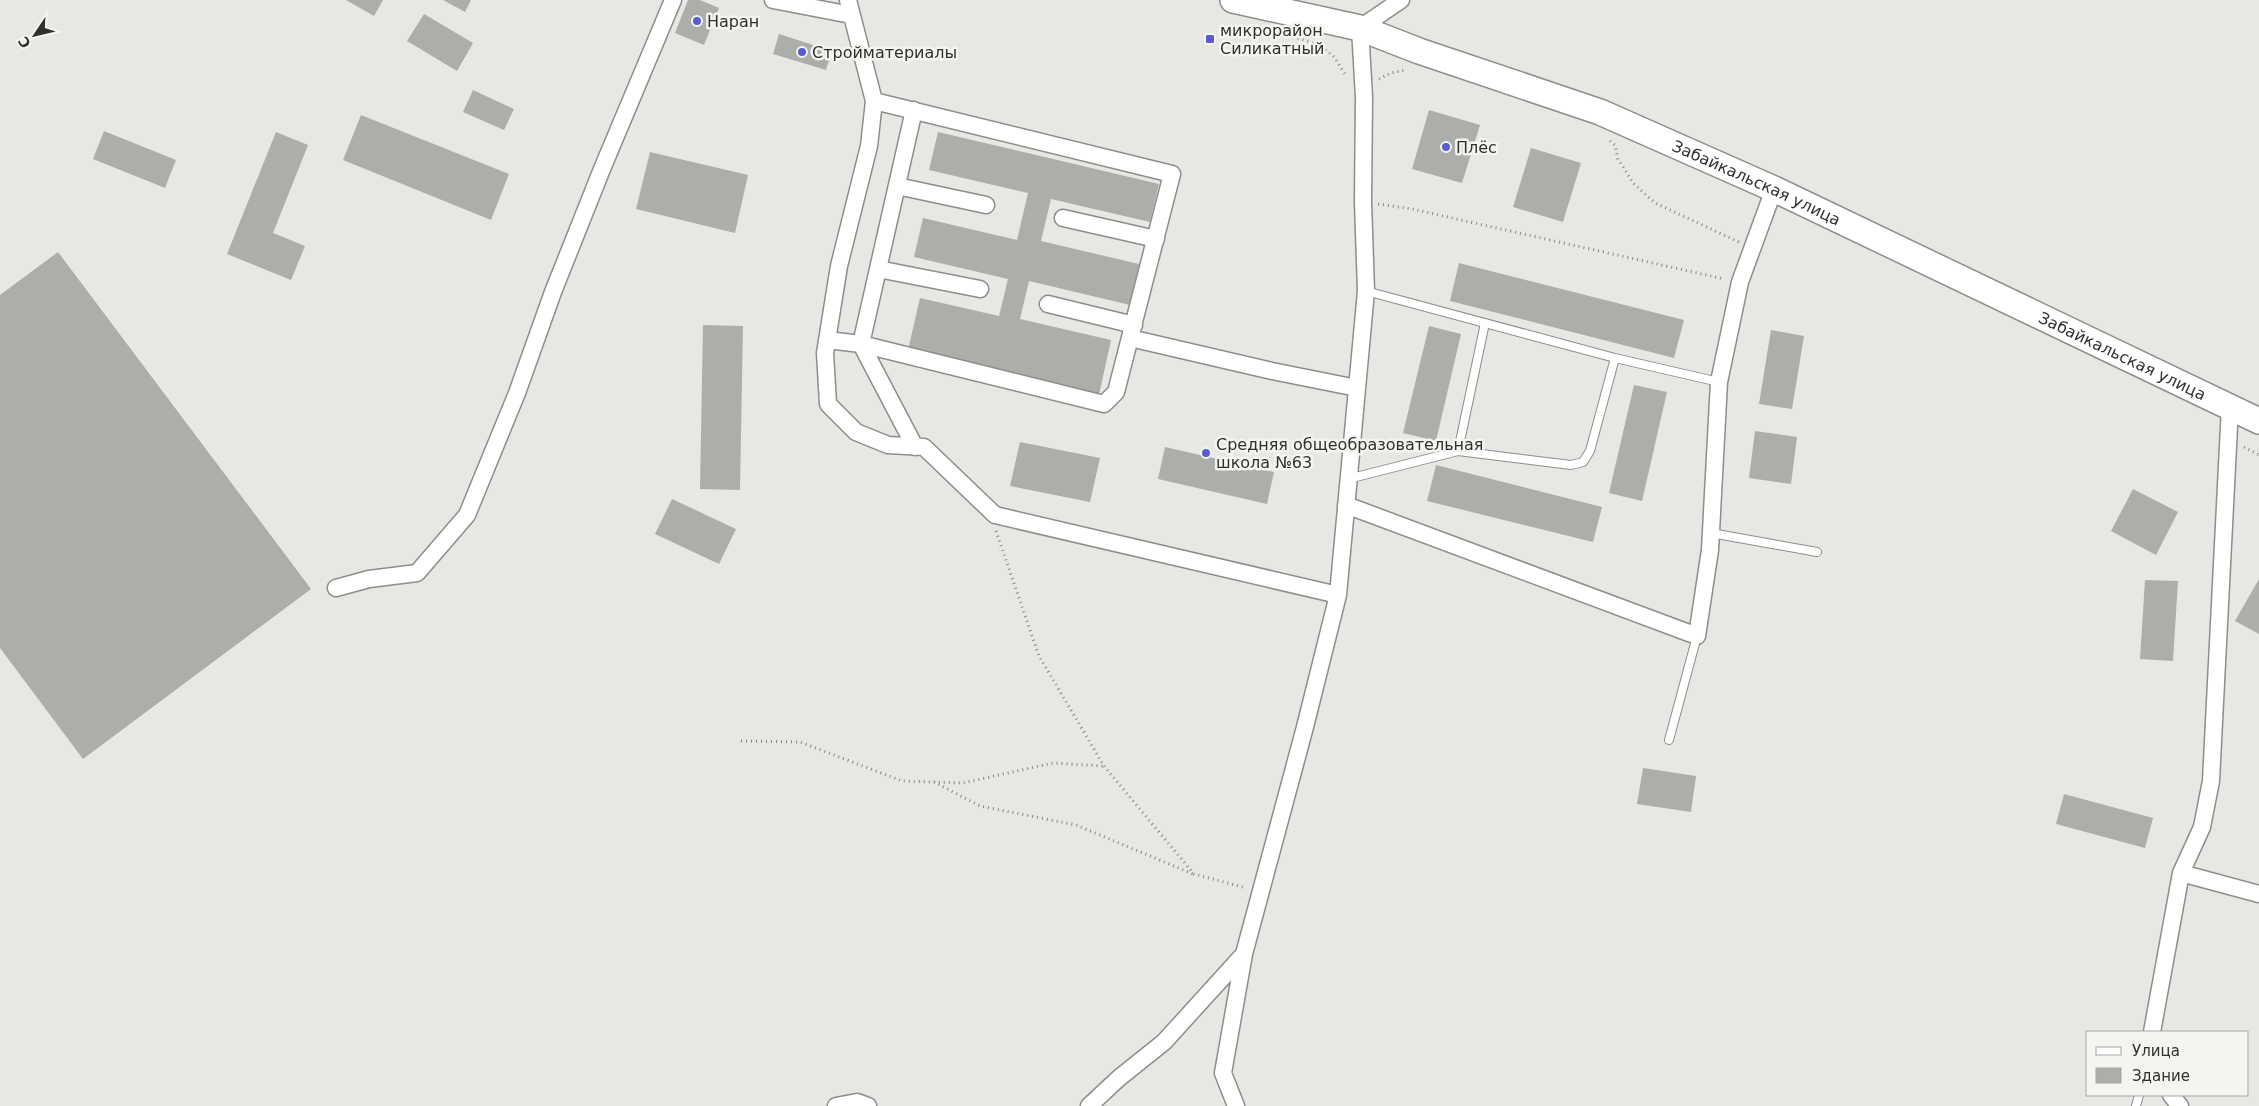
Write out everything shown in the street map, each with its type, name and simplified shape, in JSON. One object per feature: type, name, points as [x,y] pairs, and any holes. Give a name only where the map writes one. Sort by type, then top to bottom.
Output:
[{"type":"main road","name":"Забайкальская улица","points":[[1233,0],[1360,28],[1419,51],[1600,112],[1774,189],[2259,421]]},
{"type":"street","points":[[336,588],[370,579],[417,573],[467,515],[517,393],[602,169],[673,0]]},
{"type":"street","points":[[773,0],[850,7],[874,101],[869,146],[839,266],[825,352],[828,404],[856,432],[888,445],[924,447],[995,516],[1338,595]]},
{"type":"street","points":[[1236,1106],[1223,1073],[1244,954],[1338,595],[1366,291],[1363,202],[1364,97],[1360,28],[1401,0]]},
{"type":"street","points":[[827,340],[861,344],[1104,404],[1116,392],[1172,174],[874,101]]},
{"type":"street","points":[[914,110],[861,344],[915,447]]},
{"type":"street","points":[[897,186],[986,205]]},
{"type":"street","points":[[1346,505],[1697,636],[1710,550],[1719,382],[1740,282],[1774,189]]},
{"type":"street","points":[[1063,218],[1156,239]]},
{"type":"street","points":[[878,269],[980,289]]},
{"type":"street","points":[[1048,304],[1132,332],[1272,371],[1356,388]]},
{"type":"street","points":[[2152,1031],[2182,873],[2202,827],[2211,781],[2230,407]]},
{"type":"street","points":[[2182,873],[2259,894]]},
{"type":"street","points":[[1089,1106],[1119,1078],[1164,1042],[1244,954]]},
{"type":"street","points":[[2172,1096],[2180,1106]]},
{"type":"street","points":[[836,1106],[857,1102],[868,1106]]},
{"type":"lane","points":[[1366,291],[1615,358],[1719,382]]},
{"type":"lane","points":[[1458,451],[1485,323]]},
{"type":"lane","points":[[1348,479],[1458,451],[1571,465],[1583,462],[1590,451],[1615,358]]},
{"type":"lane","points":[[1711,533],[1817,552]]},
{"type":"lane","points":[[1669,740],[1697,636]]},
{"type":"path","points":[[1603,136],[1615,145],[1618,159],[1633,183],[1655,203],[1752,248]]},
{"type":"path","points":[[1363,202],[1412,209],[1740,282]]},
{"type":"path","points":[[986,506],[1007,558],[1039,656],[1104,766],[1194,874]]},
{"type":"path","points":[[741,741],[800,742],[902,781],[963,782],[1053,763],[1104,766]]},
{"type":"path","points":[[934,782],[980,806],[1076,825],[1194,874],[1261,892]]},
{"type":"building","points":[[346,0],[383,0],[374,16]]},
{"type":"building","points":[[443,0],[471,0],[465,12]]},
{"type":"building","name":"Наран","points":[[688,0],[700,0],[719,8],[704,45],[675,33]]},
{"type":"building","points":[[424,14],[473,43],[457,71],[407,41]]},
{"type":"building","name":"Стройматериалы","points":[[779,34],[832,51],[826,70],[773,54]]},
{"type":"building","points":[[473,90],[514,109],[504,130],[463,112]]},
{"type":"building","name":"Плёс","points":[[1429,110],[1480,125],[1462,183],[1412,169]]},
{"type":"building","points":[[361,115],[509,174],[491,220],[343,160]]},
{"type":"building","points":[[104,131],[176,160],[165,188],[93,159]]},
{"type":"building","points":[[276,132],[308,145],[273,233],[305,246],[291,280],[227,254]]},
{"type":"building","points":[[938,132],[1159,184],[1150,222],[1051,199],[1041,241],[1139,264],[1130,305],[1029,281],[1020,319],[1111,340],[1099,395],[908,350],[920,298],[999,316],[1008,279],[914,257],[923,218],[1017,240],[1028,193],[929,170]]},
{"type":"building","points":[[1531,148],[1581,163],[1563,222],[1513,207]]},
{"type":"building","points":[[650,152],[748,175],[735,233],[636,209]]},
{"type":"building","points":[[58,252],[311,589],[83,759],[0,648],[0,295]]},
{"type":"building","points":[[1459,263],[1684,320],[1674,358],[1450,301]]},
{"type":"building","points":[[703,325],[743,326],[740,490],[700,489]]},
{"type":"building","points":[[1429,326],[1461,334],[1436,441],[1403,433]]},
{"type":"building","points":[[1771,330],[1804,336],[1792,409],[1759,404]]},
{"type":"building","points":[[1634,385],[1667,392],[1642,501],[1609,493]]},
{"type":"building","points":[[1755,431],[1797,437],[1791,484],[1749,478]]},
{"type":"building","points":[[1020,442],[1100,458],[1090,502],[1010,486]]},
{"type":"building","points":[[1165,447],[1274,472],[1267,504],[1158,479]]},
{"type":"building","points":[[1436,465],[1602,507],[1593,542],[1427,501]]},
{"type":"building","points":[[2133,489],[2178,512],[2156,555],[2111,531]]},
{"type":"building","points":[[672,499],[736,529],[719,564],[655,534]]},
{"type":"building","points":[[2259,579],[2259,634],[2235,621]]},
{"type":"building","points":[[2145,580],[2178,581],[2173,661],[2140,659]]},
{"type":"building","points":[[1643,768],[1696,776],[1691,812],[1637,804]]},
{"type":"building","points":[[2064,794],[2153,818],[2145,848],[2056,824]]},
{"type":"place","name":"Наран","points":[[697,21]]},
{"type":"place","name":"микрорайон Силикатный","points":[[1210,39]]},
{"type":"place","name":"Стройматериалы","points":[[802,52]]},
{"type":"place","name":"Плёс","points":[[1446,147]]},
{"type":"place","name":"Средняя общеобразовательная школа №63","points":[[1206,453]]}]
